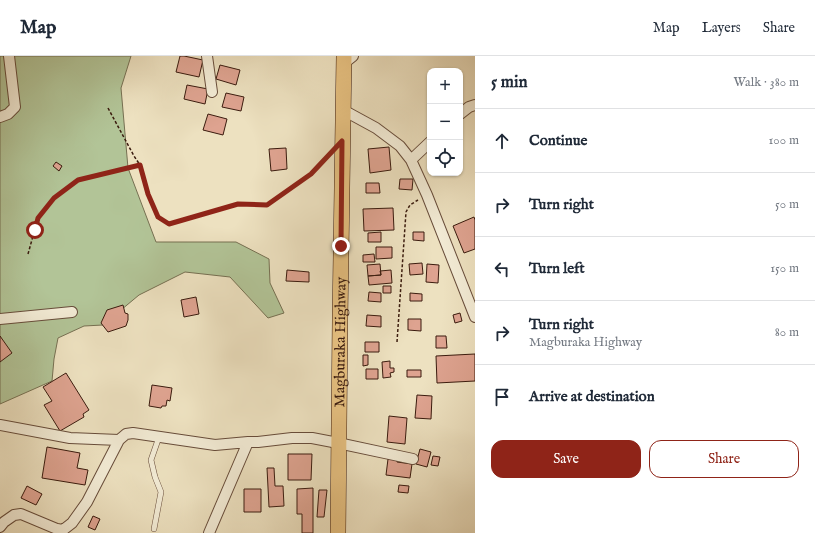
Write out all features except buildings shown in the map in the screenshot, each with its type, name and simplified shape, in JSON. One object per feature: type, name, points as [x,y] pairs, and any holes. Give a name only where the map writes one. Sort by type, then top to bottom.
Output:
[{"type":"main road","name":"Magburaka Highway","points":[[338,533],[342,141],[347,59]]},
{"type":"street","points":[[0,117],[8,114],[15,106],[9,56]]},
{"type":"street","points":[[207,56],[212,92]]},
{"type":"street","points":[[463,112],[475,105]]},
{"type":"street","points":[[343,110],[376,128],[400,146],[411,160],[427,195],[475,317]]},
{"type":"street","points":[[411,160],[427,145]]},
{"type":"street","points":[[0,320],[72,312]]},
{"type":"street","points":[[0,425],[70,438],[119,440]]},
{"type":"street","points":[[0,527],[14,515],[21,514],[57,529],[63,530],[72,523],[87,502],[119,440],[126,434],[133,432],[216,445],[292,438],[312,438],[413,459]]},
{"type":"street","points":[[209,533],[248,442]]},
{"type":"lane","points":[[154,529],[161,492],[155,477],[151,460],[159,437]]},
{"type":"path","points":[[108,108],[140,165],[148,194],[158,217],[169,224],[238,204],[267,205],[311,174],[342,141]]},
{"type":"path","points":[[28,254],[38,218],[54,198],[78,180],[140,165]]},
{"type":"path","points":[[396,342],[406,212],[410,205],[427,195]]},
{"type":"green space","points":[[0,56],[131,56],[121,88],[128,168],[156,242],[236,242],[269,259],[270,283],[284,313],[268,318],[230,277],[185,272],[139,295],[103,325],[84,326],[58,338],[52,381],[0,404]]},
{"type":"route","points":[[35,230],[38,218],[54,198],[78,180],[140,165],[148,194],[158,217],[169,224],[238,204],[267,205],[311,174],[342,141],[341,246]]}]
